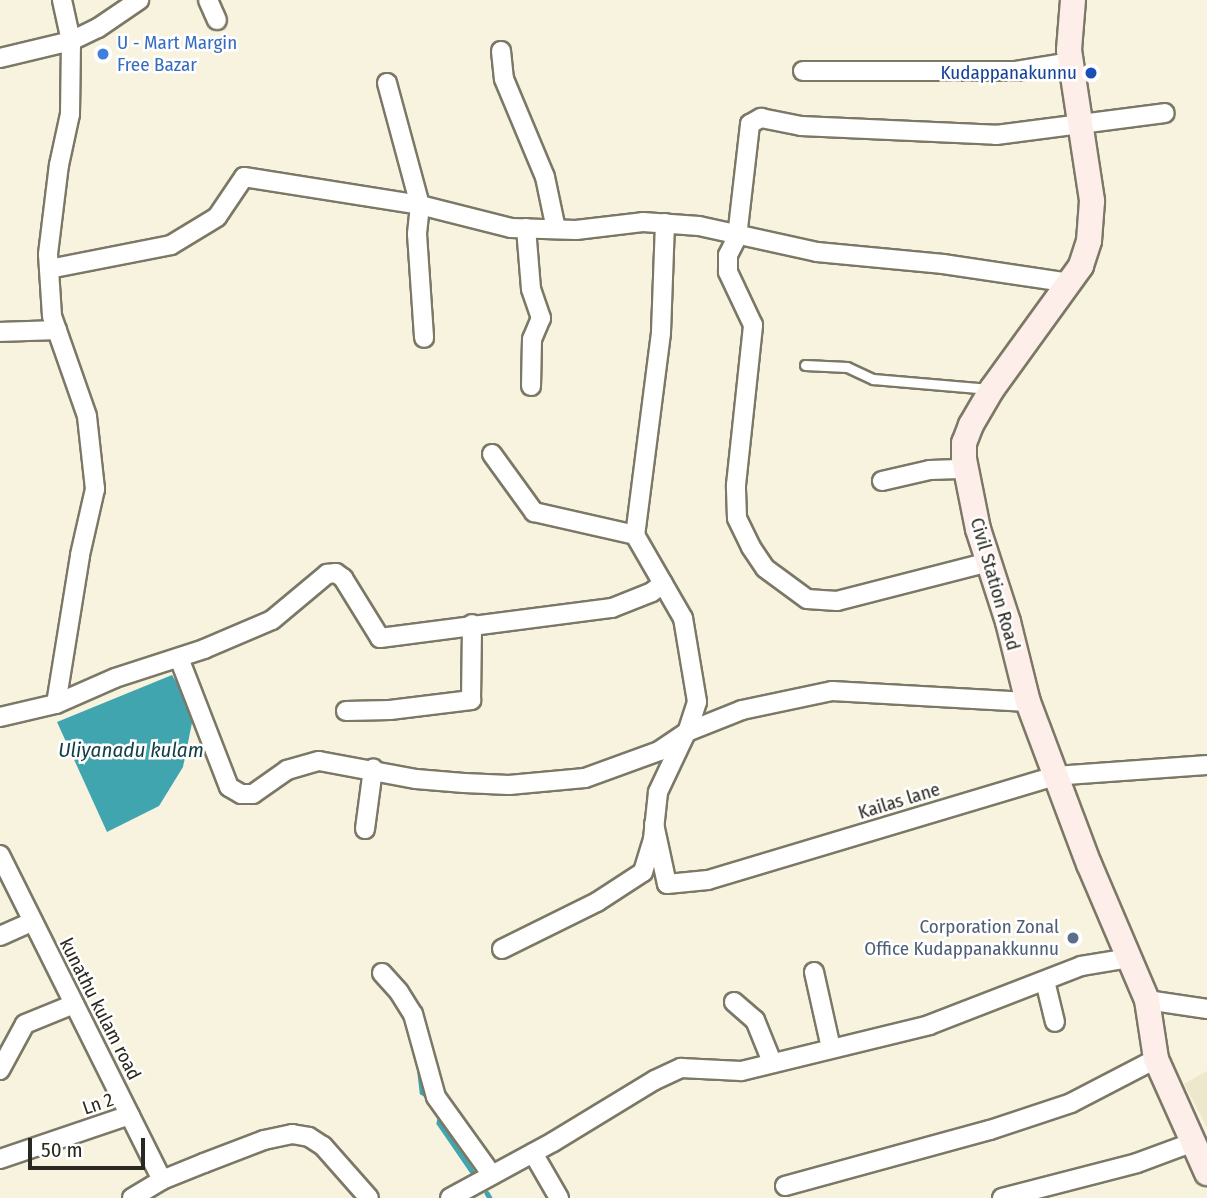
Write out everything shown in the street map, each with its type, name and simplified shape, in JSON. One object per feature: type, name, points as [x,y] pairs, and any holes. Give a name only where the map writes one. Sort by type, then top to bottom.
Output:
[{"type":"main road","name":"Civil Station Road","points":[[1073,0],[1071,62],[1092,201],[1090,228],[1081,266],[992,389],[964,443],[966,469],[978,529],[1028,702],[1054,776],[1147,1000],[1156,1059],[1191,1143],[1207,1173]]},
{"type":"street","points":[[55,704],[95,489],[87,416],[52,316],[49,269],[59,164],[71,114],[71,41],[62,0]]},
{"type":"street","points":[[0,58],[71,41],[98,28],[139,0]]},
{"type":"street","points":[[208,0],[217,20]]},
{"type":"street","points":[[501,51],[504,79],[545,177],[556,229]]},
{"type":"street","points":[[803,71],[1016,71],[1071,62]]},
{"type":"street","points":[[387,83],[420,205],[417,234],[424,338]]},
{"type":"street","points":[[989,562],[836,601],[807,599],[765,568],[737,517],[736,485],[753,326],[728,272],[728,255],[737,237],[748,131],[755,120],[801,126],[996,135],[1165,113]]},
{"type":"street","points":[[49,269],[171,245],[217,217],[244,177],[420,205],[511,228],[576,230],[621,223],[699,226],[737,237],[817,252],[943,264],[1070,283]]},
{"type":"street","points":[[502,949],[597,902],[643,873],[658,792],[687,732],[696,702],[683,618],[635,535],[661,333],[665,223]]},
{"type":"street","points":[[526,228],[529,275],[541,318],[532,339],[531,386]]},
{"type":"street","points":[[0,332],[57,331]]},
{"type":"street","points":[[492,454],[534,512],[635,535]]},
{"type":"street","points":[[882,481],[930,470],[966,469]]},
{"type":"street","points":[[0,717],[55,704],[115,678],[178,658],[272,620],[319,580],[336,573],[343,578],[380,638],[612,608],[652,593],[663,583]]},
{"type":"street","points":[[346,711],[390,710],[471,700],[472,624]]},
{"type":"street","points":[[178,658],[229,787],[241,794],[253,794],[287,770],[303,764],[332,762],[416,779],[509,785],[586,778],[659,751],[687,732],[741,710],[832,691],[1028,702]]},
{"type":"street","name":"Kailas lane","points":[[654,824],[667,884],[708,880],[1054,776],[1207,765]]},
{"type":"street","points":[[365,829],[373,769]]},
{"type":"street","name":"kunathu kulam road","points":[[0,855],[162,1180]]},
{"type":"street","points":[[0,936],[33,921]]},
{"type":"street","points":[[450,1198],[533,1153],[655,1080],[681,1068],[741,1071],[929,1025],[1081,966],[1130,958]]},
{"type":"street","points":[[814,972],[831,1048]]},
{"type":"street","points":[[382,973],[399,992],[413,1014],[436,1097],[492,1175]]},
{"type":"street","points":[[1045,981],[1055,1022]]},
{"type":"street","points":[[1147,1000],[1207,1009]]},
{"type":"street","points":[[734,1002],[755,1020],[772,1062]]},
{"type":"street","points":[[0,1070],[25,1024],[74,1004]]},
{"type":"street","points":[[785,1186],[990,1130],[1071,1103],[1156,1059]]},
{"type":"street","name":"Ln 2","points":[[0,1159],[130,1115]]},
{"type":"street","points":[[132,1198],[162,1180],[264,1140],[292,1134],[309,1137],[323,1146],[369,1198]]},
{"type":"street","points":[[1002,1198],[1137,1163],[1191,1143]]},
{"type":"street","points":[[533,1153],[559,1198]]},
{"type":"lane","points":[[805,365],[847,367],[873,379],[992,389]]},
{"type":"shaded area","points":[[1207,1071],[1207,1127],[1184,1084]]},
{"type":"water","name":"Uliyanadu kulam","points":[[172,675],[189,703],[193,718],[183,767],[159,806],[107,832],[57,722]]},
{"type":"waterway","points":[[419,1066],[422,1092],[431,1098]]},
{"type":"waterway","points":[[441,1115],[439,1123],[472,1171]]},
{"type":"waterway","points":[[487,1193],[490,1198]]},
{"type":"place","name":"U - Mart Margin Free Bazar","points":[[103,54]]},
{"type":"place","name":"Kudappanakunnu","points":[[1091,73]]},
{"type":"place","name":"Corporation Zonal Office Kudappanakkunnu","points":[[1073,938]]}]
